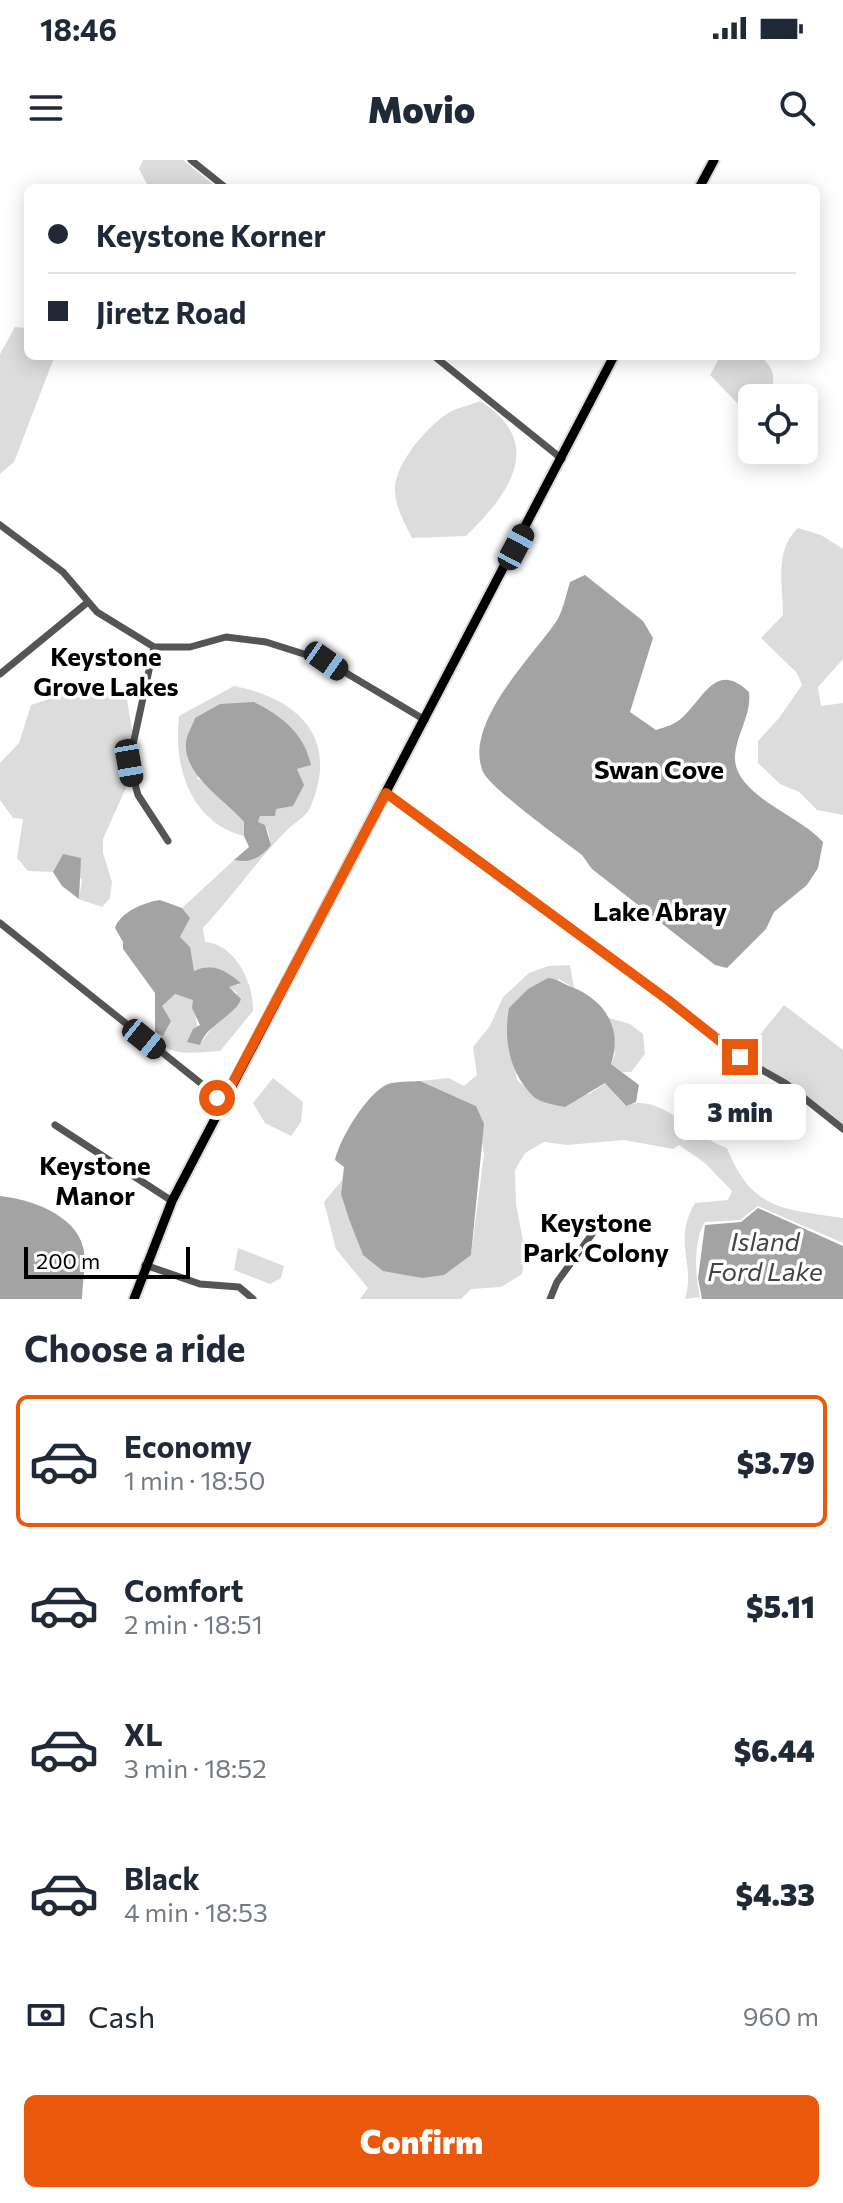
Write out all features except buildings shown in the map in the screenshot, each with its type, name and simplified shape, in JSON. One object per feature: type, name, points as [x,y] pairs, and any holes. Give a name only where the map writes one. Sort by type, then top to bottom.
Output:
[{"type":"main road","points":[[701,184],[714,160]]},
{"type":"main road","points":[[134,1299],[172,1201],[612,360]]},
{"type":"street","points":[[191,160],[221,184]]},
{"type":"street","points":[[439,360],[562,459]]},
{"type":"street","points":[[0,525],[63,572],[88,602],[115,626],[154,647],[190,647],[226,637],[266,642],[326,661],[425,720]]},
{"type":"street","points":[[0,674],[88,602]]},
{"type":"street","points":[[154,647],[129,763],[138,795],[168,841]]},
{"type":"street","points":[[386,793],[668,1000],[744,1060],[785,1083],[843,1129]]},
{"type":"street","points":[[0,923],[223,1101]]},
{"type":"street","points":[[55,1125],[172,1201]]},
{"type":"street","points":[[550,1299],[557,1282],[595,1230]]},
{"type":"street","points":[[145,1265],[200,1284],[239,1287],[253,1299]]},
{"type":"shaded area","points":[[143,160],[183,160],[213,184],[147,184],[139,169]]},
{"type":"shaded area","points":[[15,327],[24,328],[24,360],[53,360],[14,462],[0,474],[0,354]]},
{"type":"shaded area","points":[[718,360],[764,360],[772,370],[772,384],[738,384],[738,404],[710,375]]},
{"type":"shaded area","points":[[480,401],[500,417],[512,434],[516,451],[507,486],[466,536],[412,538],[396,497],[400,469],[423,435],[442,418],[454,410]]},
{"type":"shaded area","points":[[798,528],[821,535],[843,549],[843,659],[818,687],[821,706],[843,703],[843,815],[817,810],[799,792],[780,784],[758,763],[758,741],[802,685],[797,673],[761,638],[783,615],[783,557],[790,537]]},
{"type":"shaded area","points":[[234,686],[278,701],[295,712],[308,726],[317,743],[320,762],[318,783],[308,811],[277,841],[203,928],[205,942],[225,950],[241,967],[250,989],[253,1011],[220,1051],[173,1051],[159,1041],[155,1032],[163,1036],[171,1021],[161,1006],[174,994],[193,999],[200,1044],[221,1016],[229,1012],[237,993],[228,987],[240,984],[218,969],[207,967],[194,971],[180,937],[189,918],[182,908],[234,860],[244,862],[271,844],[268,830],[257,822],[260,816],[294,799],[301,780],[297,769],[310,765],[303,744],[290,727],[254,702],[197,778],[226,800],[244,822],[244,836],[225,829],[210,818],[189,790],[183,772],[179,754],[179,716]]},
{"type":"shaded area","points":[[92,691],[127,700],[132,730],[126,762],[129,781],[103,839],[103,853],[112,882],[110,898],[102,907],[79,899],[82,880],[63,854],[53,872],[28,871],[17,858],[23,819],[13,818],[0,800],[0,763],[19,743],[31,705],[70,692]]},
{"type":"shaded area","points":[[570,965],[574,988],[559,979],[507,1023],[517,1080],[531,1092],[589,1094],[606,1083],[625,1106],[638,1103],[664,1110],[727,1148],[747,1184],[772,1203],[787,1209],[843,1218],[843,1243],[758,1206],[740,1220],[705,1222],[698,1239],[696,1259],[700,1297],[685,1299],[688,1274],[685,1229],[688,1217],[695,1203],[728,1200],[732,1191],[705,1163],[679,1145],[673,1149],[624,1140],[567,1145],[544,1142],[525,1153],[515,1170],[516,1204],[525,1251],[522,1274],[501,1287],[471,1289],[461,1299],[360,1299],[368,1288],[336,1249],[324,1202],[342,1180],[341,1194],[383,1270],[422,1278],[471,1255],[484,1154],[476,1106],[420,1081],[449,1078],[464,1086],[477,1075],[473,1047],[490,1026],[503,997],[529,973],[548,966]]},
{"type":"shaded area","points":[[784,1005],[843,1050],[843,1126],[787,1080],[743,1056]]},
{"type":"shaded area","points":[[609,1018],[630,1024],[643,1034],[645,1054],[631,1072],[622,1072],[611,1064],[615,1054]]},
{"type":"shaded area","points":[[273,1078],[303,1102],[301,1122],[291,1136],[265,1123],[253,1103]]},
{"type":"shaded area","points":[[238,1248],[284,1266],[281,1278],[270,1284],[234,1270]]},
{"type":"water","points":[[585,575],[643,621],[653,638],[630,712],[656,730],[681,719],[713,684],[728,680],[738,684],[749,692],[749,701],[736,750],[738,772],[757,795],[823,842],[818,868],[807,885],[774,912],[766,929],[727,968],[715,965],[592,869],[582,855],[513,802],[483,772],[479,753],[482,733],[491,713],[503,692],[556,622],[570,582]]},
{"type":"water","points":[[254,702],[290,727],[303,744],[311,765],[297,769],[304,785],[293,806],[276,809],[275,816],[260,816],[258,822],[265,825],[271,845],[255,858],[240,861],[234,860],[249,847],[244,836],[244,822],[198,776],[191,766],[186,742],[195,718],[220,704]]},
{"type":"water","points":[[63,854],[81,858],[79,899],[62,886],[53,872]]},
{"type":"water","points":[[160,900],[182,908],[190,918],[180,937],[190,947],[194,971],[213,968],[241,983],[229,987],[241,999],[238,1005],[208,1032],[200,1045],[187,1042],[193,1029],[200,1025],[192,1008],[193,1000],[175,994],[162,1006],[171,1021],[163,1036],[155,1032],[155,993],[123,949],[123,942],[115,928],[127,913]]},
{"type":"water","points":[[548,978],[584,993],[602,1008],[613,1028],[615,1039],[611,1064],[639,1085],[636,1102],[626,1106],[605,1083],[565,1107],[541,1101],[526,1088],[510,1056],[507,1033],[509,1008],[528,989]]},
{"type":"water","points":[[420,1081],[476,1106],[484,1124],[471,1255],[444,1275],[422,1278],[383,1271],[363,1255],[341,1194],[344,1167],[335,1160],[348,1129],[363,1106],[380,1089],[388,1084]]},
{"type":"water","points":[[0,1196],[49,1210],[71,1226],[78,1235],[84,1253],[82,1299],[0,1299]]},
{"type":"water","name":"Island Ford Lake","points":[[758,1208],[843,1246],[843,1299],[702,1299],[698,1278],[705,1225],[741,1222]]},
{"type":"district","name":"Keystone Grove Lakes","points":[[106,672]]},
{"type":"district","name":"Swan Cove","points":[[659,770]]},
{"type":"district","name":"Lake Abray","points":[[660,912]]},
{"type":"district","name":"Keystone Manor","points":[[95,1181]]},
{"type":"district","name":"Keystone Park Colony","points":[[596,1238]]},
{"type":"route","points":[[217,1098],[223,1101],[386,793],[668,1000],[740,1057]]}]
